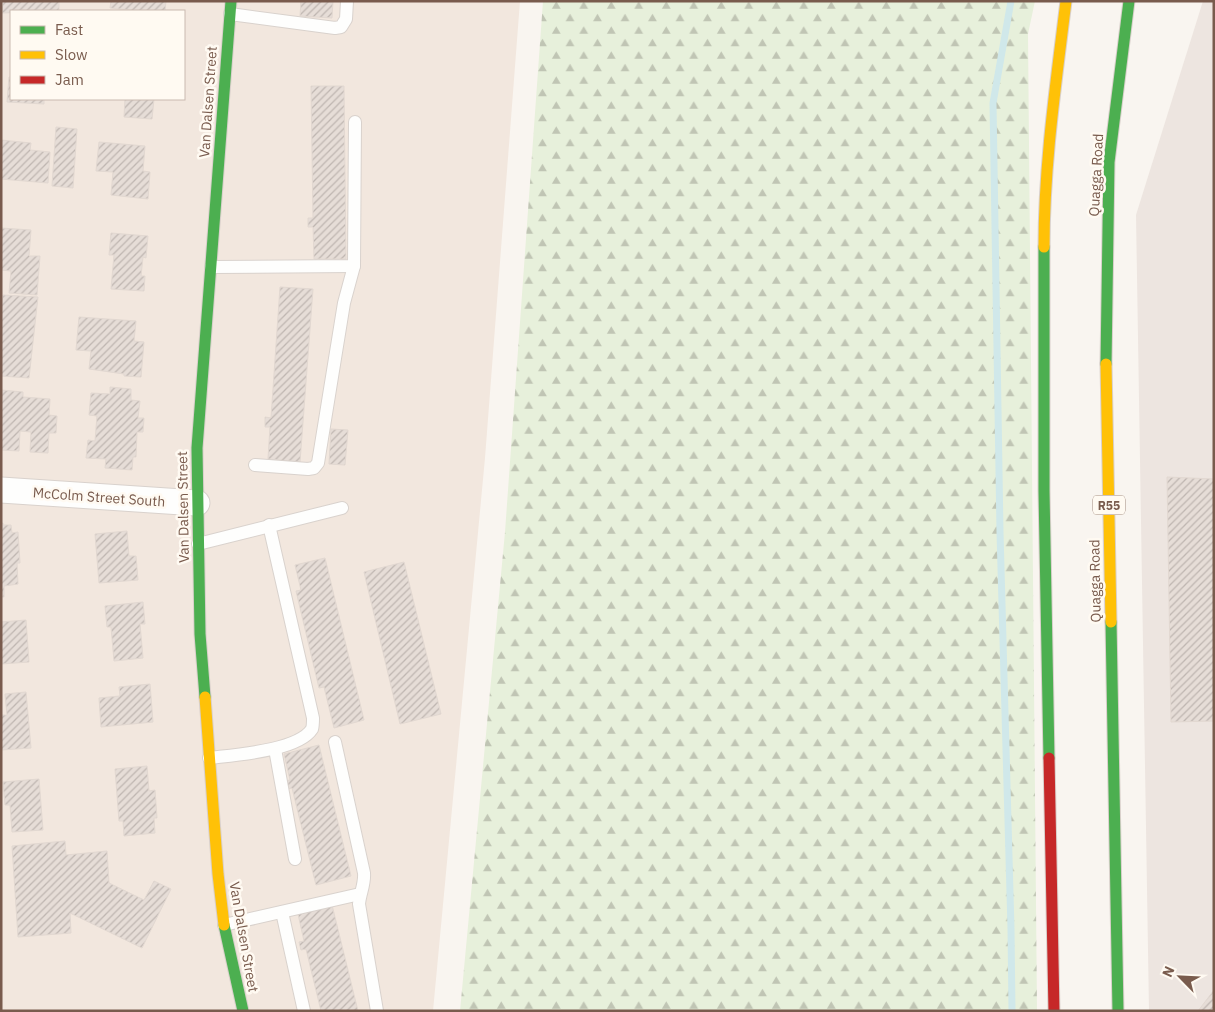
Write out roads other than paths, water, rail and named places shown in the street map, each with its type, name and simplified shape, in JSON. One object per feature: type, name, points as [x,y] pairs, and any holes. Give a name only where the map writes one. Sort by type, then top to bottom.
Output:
[{"type":"main road","name":"Van Dalsen Street","points":[[231,1],[197,448],[197,503],[200,634],[218,874],[224,925],[243,1011]]},
{"type":"main road","points":[[1054,1011],[1044,491],[1044,201],[1050,128],[1066,1]]},
{"type":"main road","name":"Quagga Road","points":[[1118,1011],[1106,351],[1110,162],[1129,1]]},
{"type":"street","name":"McColm Street South","points":[[1,490],[197,503]]},
{"type":"lane","points":[[230,14],[335,28],[341,27],[346,19],[347,1]]},
{"type":"lane","points":[[255,465],[314,468],[318,463],[344,303],[354,266],[355,122]]},
{"type":"lane","points":[[211,267],[354,266]]},
{"type":"lane","points":[[198,544],[342,508]]},
{"type":"lane","points":[[209,758],[275,749],[305,735],[312,728],[314,718],[269,525]]},
{"type":"lane","points":[[335,742],[364,873],[365,883],[360,894],[360,911],[377,1011]]},
{"type":"lane","points":[[275,749],[295,859]]},
{"type":"lane","points":[[224,925],[360,894]]},
{"type":"lane","points":[[282,912],[304,1011]]},
{"type":"waterway","points":[[1011,1],[993,103],[1000,532],[1012,1011]]}]
